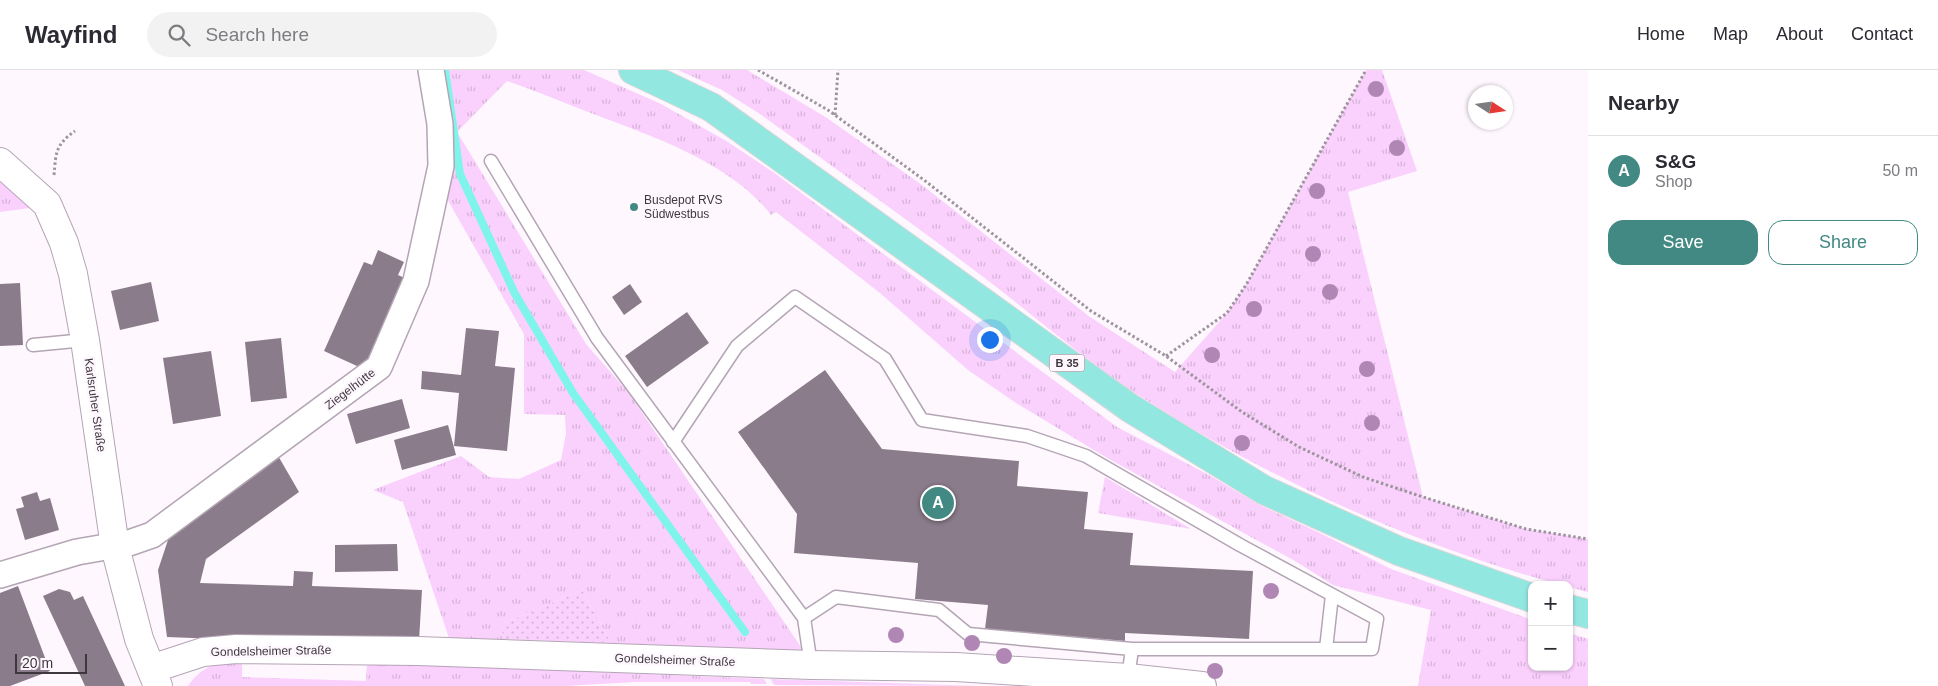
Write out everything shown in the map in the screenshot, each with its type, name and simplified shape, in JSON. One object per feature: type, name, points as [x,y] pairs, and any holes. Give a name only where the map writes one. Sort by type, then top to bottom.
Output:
[{"type":"main road","name":"B 35","points":[[633,70],[711,107],[1130,408],[1264,490],[1399,552],[1528,597]]},
{"type":"main road","points":[[1573,610],[1588,614]]},
{"type":"street","name":"Ziegelhütte","points":[[0,574],[77,552],[115,546],[152,534],[379,367],[416,281],[441,166],[440,124],[431,70]]},
{"type":"street","name":"Karlsruher Straße","points":[[0,162],[47,204],[64,243],[73,274],[85,340],[115,546],[127,600],[154,678]]},
{"type":"street","name":"Gondelsheimer Straße","points":[[154,678],[203,652],[273,649],[499,653],[811,665],[956,668],[1128,678],[1202,686]]},
{"type":"lane","points":[[491,161],[596,338],[804,618],[811,665]]},
{"type":"lane","points":[[673,442],[737,346],[795,297],[885,359],[922,420],[1027,436],[1086,456],[1377,619],[1372,649],[1132,649],[968,634],[939,610],[836,597],[804,618]]},
{"type":"lane","points":[[33,345],[85,340]]},
{"type":"lane","points":[[1326,649],[1332,595]]},
{"type":"lane","points":[[1128,678],[1132,649]]},
{"type":"path","points":[[758,70],[835,115],[924,180],[1091,311],[1166,356],[1242,412],[1299,448],[1363,477],[1526,529],[1588,539]]},
{"type":"path","points":[[835,115],[838,70]]},
{"type":"path","points":[[1166,356],[1227,313],[1246,285],[1366,70]]},
{"type":"path","points":[[47,204],[54,190],[56,150],[63,139],[75,131]]},
{"type":"green space","points":[[431,70],[584,70],[661,104],[728,142],[773,172],[1117,427],[1209,475],[1260,505],[1391,569],[1528,619],[1528,671],[1573,671],[1573,634],[1588,639],[1588,686],[1418,686],[1431,610],[1333,585],[1295,561],[1109,459],[1016,403],[968,370],[880,293],[776,212],[771,215],[755,197],[736,181],[714,167],[691,154],[643,133],[507,81],[457,132],[586,344],[628,392],[803,650],[788,651],[611,643],[582,590],[503,624],[502,639],[449,638],[403,502],[373,490],[461,456],[489,477],[519,479],[561,460],[566,434],[565,415],[524,414],[524,334],[434,176]]},
{"type":"green space","points":[[678,70],[747,70],[827,118],[922,185],[1090,317],[1175,372],[1227,313],[1246,285],[1366,70],[1382,70],[1417,171],[1348,192],[1423,497],[1526,529],[1588,539],[1588,592],[1573,588],[1573,581],[1547,581],[1532,577],[1420,539],[1310,491],[1204,436],[1114,378],[940,244],[760,114],[722,90]]},
{"type":"green space","points":[[0,177],[21,196],[30,208],[0,212]]},
{"type":"green space","points":[[1105,477],[1191,529],[1098,513]]},
{"type":"green space","points":[[582,590],[611,643],[502,639],[503,624]]},
{"type":"green space","points":[[242,659],[242,677],[366,681],[367,662],[764,679],[767,684],[751,684],[750,682],[636,682],[564,686],[188,686],[205,669],[226,661]]},
{"type":"green space","points":[[771,679],[978,686],[776,685],[773,684]]},
{"type":"building","points":[[378,250],[404,262],[398,275],[409,280],[368,371],[324,351],[364,262],[372,265]]},
{"type":"building","points":[[151,282],[159,321],[120,330],[111,291]]},
{"type":"building","points":[[20,283],[23,345],[0,346],[0,284]]},
{"type":"building","points":[[630,284],[642,302],[624,315],[612,297]]},
{"type":"building","points":[[687,312],[709,343],[647,387],[625,356]]},
{"type":"building","points":[[466,328],[499,331],[495,366],[515,368],[507,451],[454,446],[459,393],[421,389],[422,371],[461,375]]},
{"type":"building","points":[[281,338],[287,398],[251,402],[245,342]]},
{"type":"building","points":[[211,351],[221,416],[173,424],[163,358]]},
{"type":"building","points":[[825,370],[882,449],[1019,461],[1017,486],[1088,492],[1084,529],[1133,533],[1130,565],[1253,571],[1249,639],[1125,633],[1125,641],[985,629],[988,605],[915,599],[918,563],[794,553],[797,514],[738,432]]},
{"type":"building","points":[[402,399],[410,428],[356,444],[347,414]]},
{"type":"building","points":[[448,425],[456,455],[402,470],[394,440]]},
{"type":"building","points":[[277,454],[299,492],[206,559],[200,583],[293,586],[294,571],[313,572],[312,586],[422,590],[419,641],[167,637],[158,570],[168,540],[184,524]]},
{"type":"building","points":[[37,492],[40,501],[50,498],[59,530],[25,540],[16,509],[24,507],[21,497]]},
{"type":"building","points":[[397,544],[398,571],[335,572],[335,545]]},
{"type":"building","points":[[18,586],[50,671],[10,686],[0,686],[0,593]]},
{"type":"building","points":[[59,589],[70,592],[74,600],[83,596],[125,686],[85,686],[43,596]]},
{"type":"waterway","points":[[445,70],[460,174],[514,292],[573,393],[745,632]]},
{"type":"place","name":"Busdepot RVS Südwestbus","points":[[634,207]]},
{"type":"place","name":"S&G","points":[[938,503]]}]
